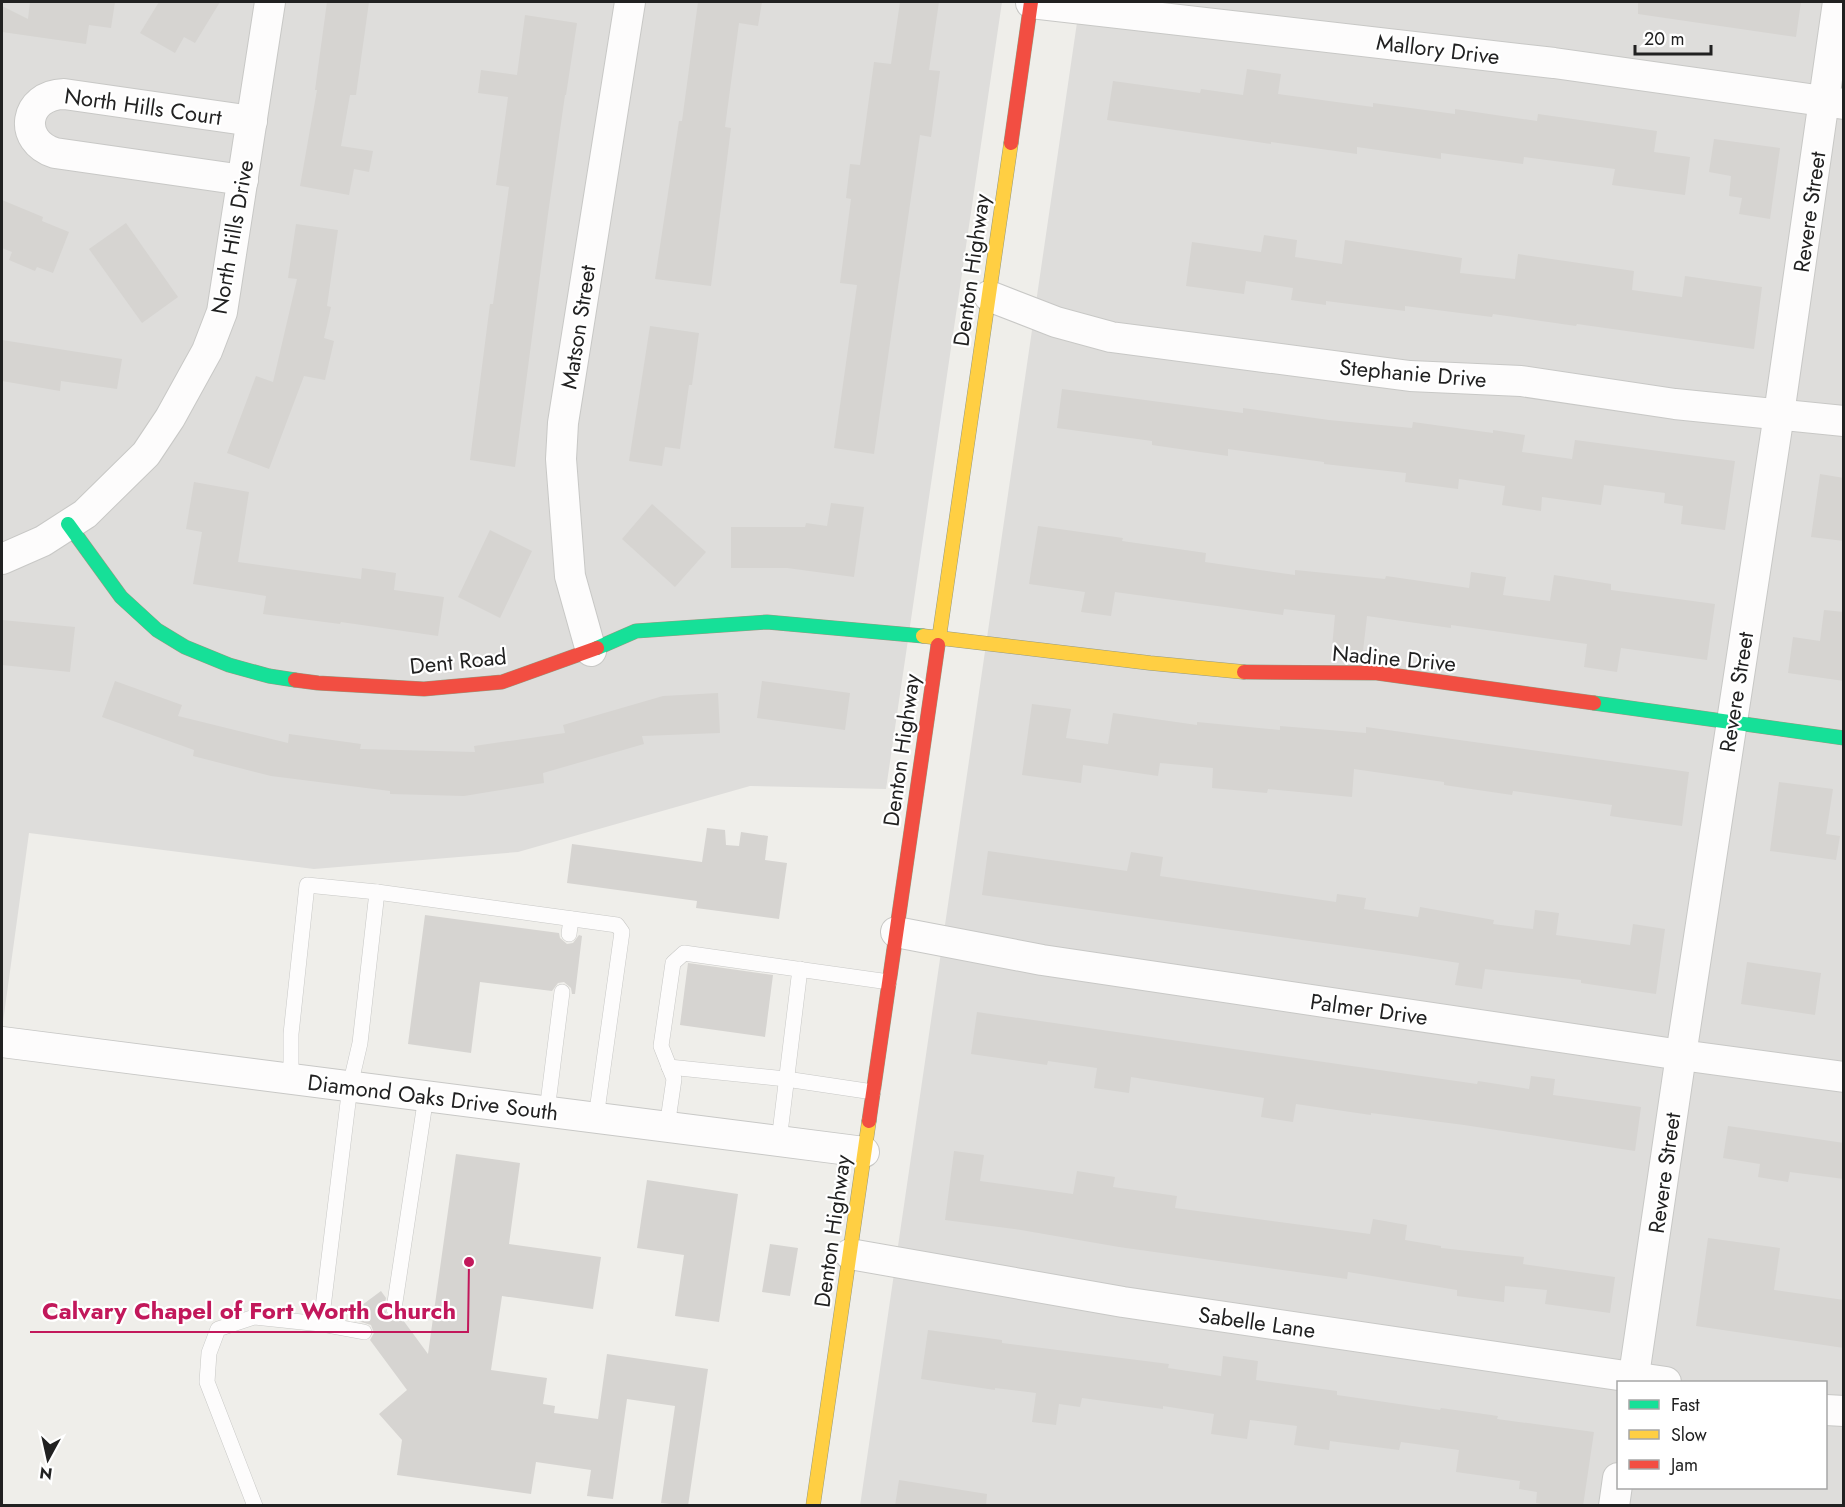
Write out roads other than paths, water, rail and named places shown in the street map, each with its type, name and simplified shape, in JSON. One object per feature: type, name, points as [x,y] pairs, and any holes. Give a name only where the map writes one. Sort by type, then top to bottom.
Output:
[{"type":"street","name":"North Hills Drive","points":[[2,560],[43,541],[86,514],[146,454],[170,418],[207,351],[222,312],[270,2]]},
{"type":"street","name":"Matson Street","points":[[591,651],[570,576],[561,459],[563,423],[630,2]]},
{"type":"street","name":"Mallory Drive","points":[[1031,2],[1554,63],[1834,102]]},
{"type":"street","name":"Denton Highway","points":[[813,1506],[1031,2]]},
{"type":"street","name":"Revere Street","points":[[1634,1380],[1680,1055],[1779,414],[1834,102],[1838,2]]},
{"type":"street","name":"North Hills Court","points":[[243,180],[47,151],[34,138],[30,129],[30,120],[38,103],[54,94],[64,94],[252,121]]},
{"type":"street","name":"Stephanie Drive","points":[[989,296],[1056,322],[1111,337],[1410,376],[1521,381],[1675,404],[1844,421]]},
{"type":"street","name":"Dent Road","points":[[68,524],[121,597],[157,630],[185,647],[229,664],[269,676],[318,683],[424,689],[502,682],[591,651],[636,631],[767,622],[939,637]]},
{"type":"street","name":"Nadine Drive","points":[[939,637],[1240,672],[1377,673],[1844,738]]},
{"type":"street","name":"Palmer Drive","points":[[896,932],[1042,960],[1680,1055],[1844,1077]]},
{"type":"street","name":"Diamond Oaks Drive South","points":[[2,1042],[864,1152]]},
{"type":"street","name":"Sabelle Lane","points":[[850,1254],[1123,1302],[1634,1380]]},
{"type":"street","points":[[1827,1410],[1844,1412]]},
{"type":"street","points":[[1614,1506],[1617,1485]]},
{"type":"lane","points":[[291,1079],[291,1034],[307,885],[377,892],[570,927],[617,925],[621,932],[596,1118]]},
{"type":"lane","points":[[321,1324],[350,1086],[360,1044],[377,892]]},
{"type":"lane","points":[[667,1127],[674,1079],[661,1046],[673,963],[684,953],[889,982]]},
{"type":"lane","points":[[779,1141],[800,969]]},
{"type":"lane","points":[[547,1111],[562,992]]},
{"type":"lane","points":[[669,1067],[786,1078],[873,1092]]},
{"type":"lane","points":[[394,1309],[426,1096]]},
{"type":"lane","points":[[255,1506],[207,1382],[209,1353],[218,1329],[254,1317],[321,1324],[364,1332]]},
{"type":"place","name":"Calvary Chapel of Fort Worth Church","points":[[469,1262]]}]
